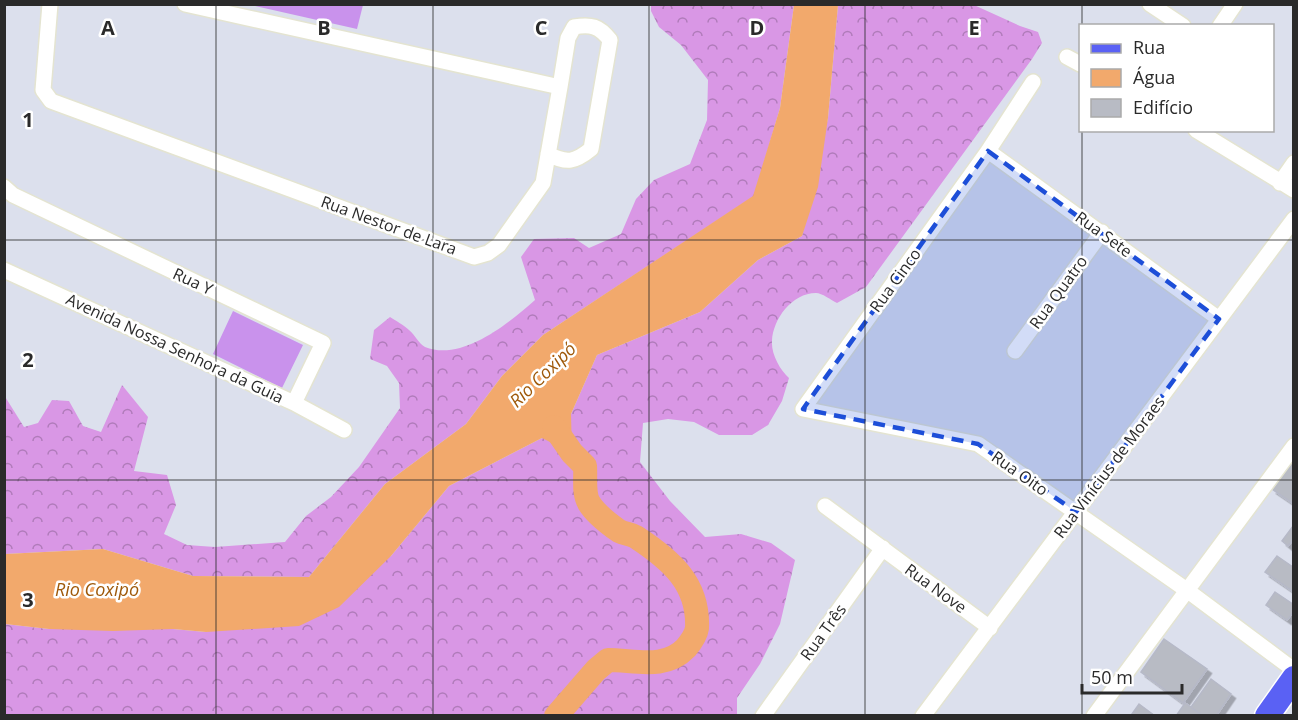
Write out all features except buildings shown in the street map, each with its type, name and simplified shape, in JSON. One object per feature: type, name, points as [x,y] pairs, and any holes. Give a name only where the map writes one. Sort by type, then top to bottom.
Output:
[{"type":"main road","points":[[1267,716],[1293,678]]},
{"type":"street","name":"Rua Nestor de Lara","points":[[50,4],[43,90],[51,101],[474,257],[488,253],[500,245],[543,183],[548,154],[560,87],[568,38],[574,27],[588,25],[601,29],[610,40],[591,149],[572,160],[562,161],[548,154]]},
{"type":"street","points":[[185,4],[560,87]]},
{"type":"street","points":[[1150,4],[1180,24]]},
{"type":"street","points":[[1221,24],[1235,4]]},
{"type":"street","name":"Rua Cinco","points":[[803,409],[988,151],[1033,82]]},
{"type":"street","points":[[1199,132],[1293,190]]},
{"type":"street","name":"Rua Sete","points":[[988,151],[1219,319]]},
{"type":"street","points":[[1280,183],[1293,163]]},
{"type":"street","name":"Rua Y","points":[[4,188],[13,195],[323,343],[294,403]]},
{"type":"street","name":"Rua Vinícius de Moraes","points":[[923,716],[1293,219]]},
{"type":"street","name":"Rua Quatro","points":[[1015,351],[1102,232]]},
{"type":"street","name":"Avenida Nossa Senhora da Guia","points":[[4,270],[294,403],[344,429]]},
{"type":"street","name":"Rua Oito","points":[[803,409],[978,444],[1188,591],[1293,670]]},
{"type":"street","points":[[1094,716],[1293,446]]},
{"type":"street","name":"Rua Nove","points":[[825,506],[990,628]]},
{"type":"street","name":"Rua Três","points":[[763,716],[883,548]]},
{"type":"highlighted area","points":[[988,151],[1219,319],[1076,512],[978,444],[803,409]]},
{"type":"green space","points":[[651,5],[794,5],[780,108],[754,196],[543,335],[502,376],[466,424],[385,484],[309,577],[193,576],[103,549],[5,554],[4,395],[24,427],[38,423],[52,400],[69,401],[83,426],[101,432],[122,385],[148,417],[134,471],[167,475],[176,505],[164,534],[187,545],[215,547],[285,542],[306,516],[331,497],[359,467],[400,408],[399,383],[387,366],[370,359],[374,330],[390,317],[407,328],[423,346],[439,350],[469,345],[484,338],[535,300],[521,257],[534,239],[574,238],[589,248],[621,234],[636,199],[654,180],[690,164],[707,120],[708,80],[681,45],[659,27],[651,11]]},
{"type":"green space","points":[[838,5],[974,5],[1038,32],[1042,43],[866,287],[837,303],[818,293],[807,294],[799,297],[785,309],[776,324],[772,346],[782,371],[789,378],[782,401],[768,425],[752,435],[719,435],[694,422],[668,419],[643,423],[640,462],[670,501],[705,537],[741,534],[771,543],[795,560],[780,624],[760,664],[737,698],[737,715],[5,716],[5,624],[49,629],[173,629],[206,632],[391,556],[449,486],[542,438],[571,414],[597,355],[700,312],[758,260],[802,236],[828,118]]},
{"type":"shaded area","points":[[251,5],[363,5],[357,29]]},
{"type":"shaded area","points":[[233,311],[303,345],[282,388],[213,354]]},
{"type":"water","name":"Rio Coxipó","points":[[794,5],[838,5],[828,118],[818,187],[802,236],[758,260],[700,312],[597,355],[571,414],[572,453],[542,438],[449,486],[391,556],[339,607],[299,626],[206,632],[173,629],[113,631],[49,629],[5,624],[5,554],[103,549],[193,576],[309,577],[385,484],[466,424],[502,376],[543,335],[753,196],[780,108]]},
{"type":"waterway","points":[[554,427],[572,453],[585,466],[586,495],[595,511],[619,531],[634,536],[661,555],[688,586],[693,598],[697,628],[686,648],[669,659],[649,662],[608,660],[596,670],[556,716]]}]
